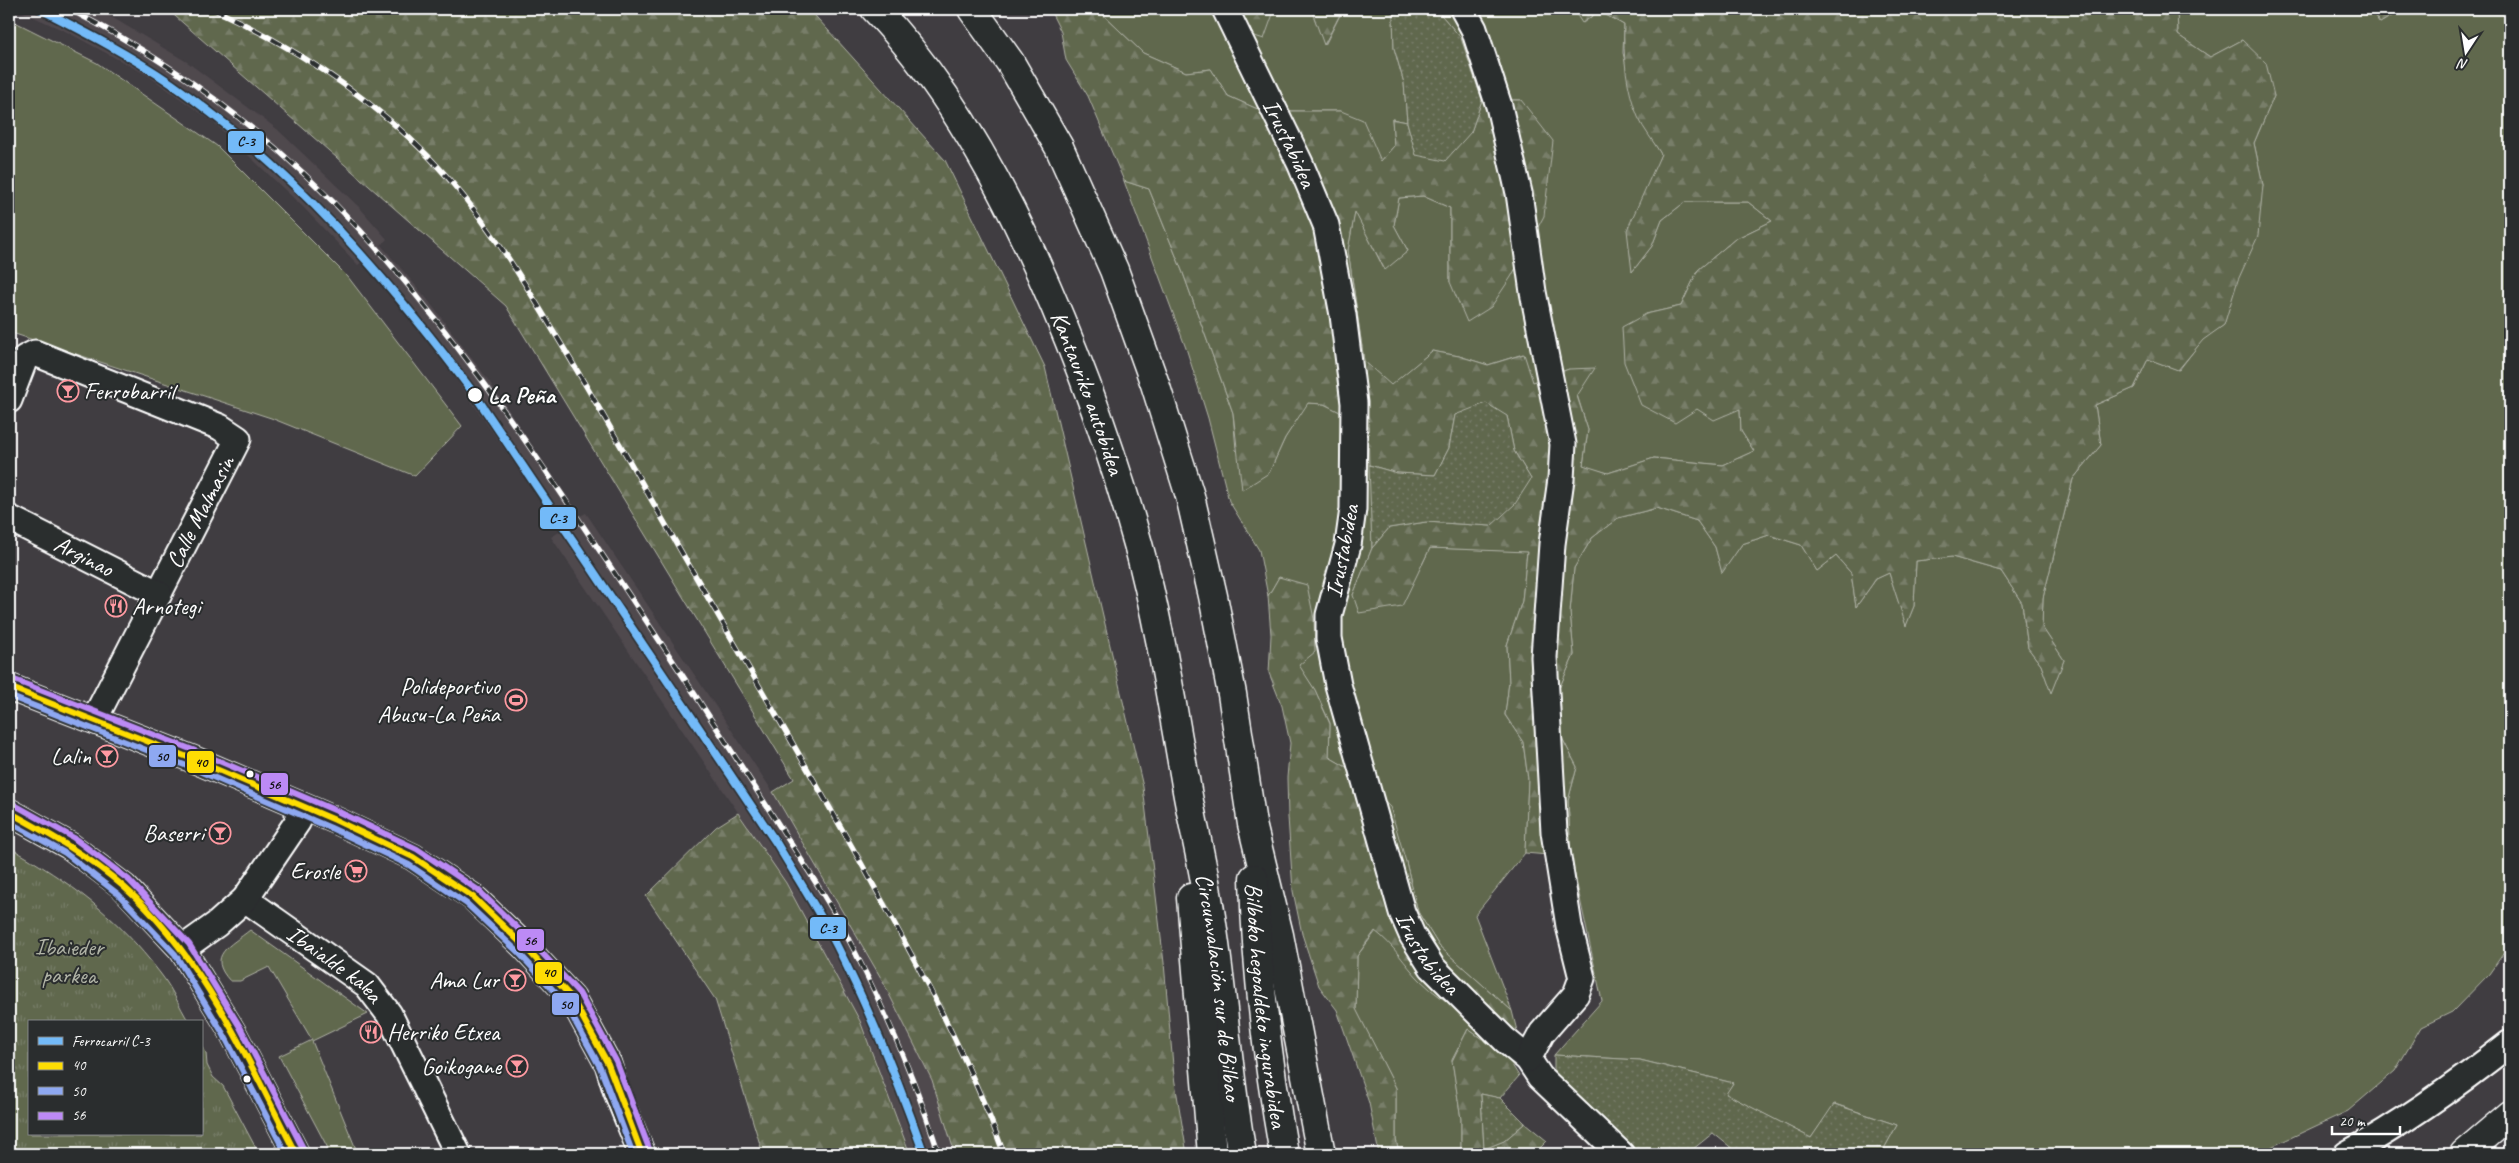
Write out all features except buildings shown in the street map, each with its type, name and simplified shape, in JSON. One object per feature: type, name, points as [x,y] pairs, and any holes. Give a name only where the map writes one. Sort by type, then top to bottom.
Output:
[{"type":"highway","name":"Kantauriko autobidea","points":[[875,9],[896,30],[960,120],[1006,198],[1050,291],[1102,426],[1138,544],[1157,623],[1192,821]]},
{"type":"highway","points":[[972,9],[1010,62],[1059,147],[1114,270],[1155,384],[1190,496],[1213,596],[1232,694],[1252,824],[1278,935],[1321,1154]]},
{"type":"highway","points":[[1192,821],[1190,896],[1212,1154]]},
{"type":"highway","name":"Circunvalación sur de Bilbao","points":[[1192,821],[1208,894],[1235,1116],[1242,1154]]},
{"type":"highway","name":"Bilboko hegoaldeko ingurabidea","points":[[1252,824],[1255,933],[1264,1014],[1284,1154]]},
{"type":"highway","points":[[2464,1154],[2510,1115]]},
{"type":"street","name":"Irustabidea","points":[[1225,9],[1300,163],[1326,225],[1343,315],[1354,403],[1353,509],[1348,545],[1330,615],[1329,638],[1338,685],[1402,912],[1412,935],[1432,967],[1505,1040],[1528,1059],[1540,1077],[1621,1154]]},
{"type":"street","points":[[1463,9],[1474,28],[1504,125],[1519,193],[1533,292],[1563,444],[1561,479],[1552,544],[1544,657],[1554,832],[1569,926],[1582,978],[1576,994],[1542,1033],[1528,1059]]},
{"type":"street","name":"Calle Malmasin","points":[[9,400],[25,358],[35,353],[220,427],[238,439],[94,720]]},
{"type":"street","name":"Arginao","points":[[9,518],[158,594]]},
{"type":"street","points":[[9,687],[94,720],[298,805],[413,857],[473,897],[524,946],[572,998],[608,1064],[642,1154]]},
{"type":"street","points":[[182,949],[217,924],[245,899],[298,821],[298,805]]},
{"type":"street","points":[[9,812],[70,846],[124,887],[182,949],[232,1031],[296,1154]]},
{"type":"street","name":"Ibaialde kalea","points":[[245,899],[367,985],[390,1014],[458,1154]]},
{"type":"street","points":[[2347,1154],[2378,1137],[2450,1090],[2510,1043]]},
{"type":"shaded area","points":[[16,9],[98,9],[187,62],[277,129],[360,208],[387,239],[381,245],[427,299],[486,377],[580,516],[586,513],[773,792],[881,978],[932,1080],[955,1154],[910,1154],[860,1021],[786,883],[551,537],[561,531],[453,375],[393,296],[363,261],[358,265],[304,208],[213,122],[147,75],[67,32]]},
{"type":"green space","points":[[167,9],[809,9],[945,160],[1045,367],[1143,787],[1164,963],[1174,1077],[1187,1154],[955,1154],[932,1080],[881,978],[773,792],[794,779],[506,306]]},
{"type":"green space","points":[[1097,9],[1234,9],[1273,14],[1273,9],[1311,9],[1325,45],[1343,9],[1390,9],[1393,15],[1394,48],[1404,83],[1407,122],[1392,119],[1394,146],[1381,161],[1341,111],[1262,111],[1228,96],[1211,69],[1186,72],[1143,53]]},
{"type":"green space","points":[[1097,9],[1143,53],[1186,72],[1211,69],[1228,96],[1262,111],[1341,111],[1363,120],[1381,161],[1394,146],[1392,119],[1407,122],[1416,155],[1471,132],[1482,100],[1521,100],[1553,141],[1544,216],[1511,277],[1491,307],[1467,322],[1450,282],[1450,208],[1423,196],[1399,198],[1394,225],[1408,251],[1385,270],[1355,212],[1348,250],[1364,361],[1391,385],[1432,351],[1459,356],[1488,365],[1524,354],[1533,382],[1569,369],[1595,368],[1577,396],[1588,430],[1583,465],[1608,473],[1654,458],[1723,465],[1754,451],[1741,431],[1740,409],[1714,420],[1697,409],[1675,423],[1641,405],[1624,362],[1622,327],[1646,314],[1681,306],[1698,270],[1735,239],[1772,221],[1748,202],[1685,202],[1662,220],[1652,246],[1632,272],[1627,230],[1661,154],[1640,122],[1634,106],[1628,84],[1625,60],[1624,25],[1599,11],[1582,23],[1573,9],[2177,9],[2178,35],[2210,57],[2242,40],[2266,63],[2274,96],[2254,143],[2263,185],[2258,236],[2238,280],[2224,325],[2203,340],[2178,370],[2148,359],[2134,388],[2095,405],[2101,445],[2073,479],[2043,598],[2042,627],[2064,660],[2051,693],[2041,665],[2028,648],[2022,603],[2001,571],[1952,557],[1916,561],[1914,606],[1906,626],[1889,573],[1876,579],[1856,607],[1851,573],[1836,556],[1817,571],[1801,545],[1769,535],[1742,544],[1722,573],[1715,547],[1697,521],[1657,508],[1618,518],[1592,538],[1574,568],[1570,612],[1574,655],[1557,693],[1562,738],[1577,767],[1568,801],[1571,857],[1525,853],[1528,779],[1523,742],[1505,715],[1509,682],[1507,645],[1522,601],[1527,552],[1430,548],[1402,606],[1359,613],[1353,595],[1372,548],[1389,528],[1426,522],[1491,526],[1531,479],[1514,451],[1507,416],[1455,415],[1449,448],[1435,475],[1397,473],[1369,465],[1368,426],[1324,404],[1308,403],[1285,438],[1269,473],[1242,490],[1233,413],[1183,273],[1149,189],[1124,181],[1088,96],[1066,60],[1061,32],[1050,10]]},
{"type":"green space","points":[[1234,9],[1273,9],[1264,39],[1245,33]]},
{"type":"green space","points":[[1311,9],[1343,9],[1324,45]]},
{"type":"green space","points":[[1403,9],[1436,9],[1461,38],[1482,100],[1471,132],[1445,161],[1416,155],[1407,122],[1404,83],[1394,48],[1393,15]]},
{"type":"green space","points":[[1436,9],[1573,9],[1583,23],[1599,11],[1624,25],[1623,53],[1639,118],[1661,154],[1646,192],[1632,272],[1652,246],[1662,220],[1685,202],[1748,202],[1772,221],[1735,239],[1698,270],[1681,306],[1646,314],[1697,409],[1740,409],[1741,431],[1754,451],[1723,465],[1654,458],[1608,473],[1583,466],[1588,430],[1569,369],[1532,382],[1523,354],[1488,365],[1459,356],[1432,351],[1391,386],[1364,361],[1348,250],[1355,211],[1384,269],[1408,251],[1394,225],[1399,198],[1423,196],[1450,208],[1450,282],[1521,100],[1482,100],[1461,38]]},
{"type":"green space","points":[[2177,9],[2370,9],[2380,23],[2403,9],[2510,9],[2510,944],[2489,974],[2452,1012],[2421,1027],[2395,1071],[2348,1111],[2273,1146],[2262,1154],[1881,1154],[1897,1125],[1835,1104],[1811,1138],[1725,1094],[1733,1083],[1640,1060],[1554,1055],[1602,1001],[1571,857],[1568,801],[1577,767],[1562,738],[1557,693],[1574,655],[1570,612],[1574,568],[1592,538],[1618,518],[1657,508],[1697,521],[1715,547],[1722,572],[1742,544],[1769,535],[1801,545],[1817,571],[1836,556],[1851,573],[1856,607],[1876,579],[1889,573],[1906,625],[1914,606],[1916,561],[1952,557],[2001,571],[2022,603],[2028,648],[2041,665],[2051,692],[2064,660],[2042,627],[2043,598],[2073,479],[2101,445],[2095,405],[2134,388],[2148,359],[2179,370],[2203,339],[2224,325],[2263,185],[2254,143],[2274,96],[2242,40],[2210,57],[2178,35]]},
{"type":"green space","points":[[2370,9],[2403,9],[2380,23]]},
{"type":"green space","points":[[9,19],[97,63],[217,146],[348,277],[462,426],[415,476],[271,418],[9,332]]},
{"type":"green space","points":[[1124,181],[1149,189],[1183,273],[1233,413],[1236,450],[1269,473],[1285,438],[1307,403],[1324,404],[1369,426],[1372,548],[1353,595],[1422,565],[1430,548],[1527,551],[1522,601],[1507,645],[1509,682],[1505,715],[1523,742],[1528,779],[1525,853],[1475,915],[1512,1011],[1439,946],[1418,912],[1406,862],[1348,768],[1329,757],[1330,723],[1315,690],[1298,665],[1279,577],[1268,596],[1259,550],[1229,501],[1208,418],[1187,351]]},
{"type":"green space","points":[[1486,403],[1507,416],[1514,451],[1531,479],[1515,504],[1491,526],[1426,522],[1389,528],[1372,548],[1369,465],[1397,473],[1435,475],[1449,448],[1455,415]]},
{"type":"green space","points":[[1279,577],[1307,585],[1314,619],[1315,652],[1299,665],[1315,690],[1330,724],[1329,757],[1348,768],[1390,807],[1418,912],[1439,946],[1512,1011],[1519,1039],[1466,1013],[1431,990],[1375,931],[1357,956],[1356,1009],[1396,1088],[1396,1139],[1399,1154],[1379,1154],[1369,1103],[1337,1010],[1319,986],[1302,934],[1293,891],[1287,778],[1290,743],[1282,706],[1269,673],[1271,635],[1268,596]]},
{"type":"green space","points":[[738,813],[786,883],[860,1021],[910,1154],[763,1154],[715,999],[646,896],[716,827]]},
{"type":"green space","name":"Ibaieder parkea","points":[[9,847],[72,887],[127,934],[164,979],[188,1020],[28,1020],[28,1136],[202,1136],[202,1045],[206,1053],[207,1065],[213,1077],[223,1086],[259,1154],[9,1154]]},
{"type":"green space","points":[[250,930],[368,1014],[312,1041],[358,1154],[331,1154],[279,1056],[312,1040],[269,967],[240,981],[230,981],[223,972],[220,964],[224,952]]},
{"type":"green space","points":[[1376,931],[1398,951],[1419,979],[1519,1039],[1507,1057],[1468,1029],[1452,1060],[1461,1119],[1461,1154],[1399,1154],[1396,1139],[1396,1088],[1356,1010],[1357,956]]},
{"type":"green space","points":[[1468,1029],[1507,1057],[1519,1076],[1500,1098],[1481,1094],[1484,1149],[1504,1141],[1525,1123],[1547,1141],[1534,1154],[1461,1154],[1461,1119],[1452,1061]]},
{"type":"green space","points":[[1554,1055],[1640,1060],[1733,1083],[1726,1094],[1811,1138],[1834,1104],[1897,1125],[1881,1154],[1739,1154],[1713,1133],[1687,1154],[1635,1154],[1554,1075]]},
{"type":"green space","points":[[1481,1094],[1500,1098],[1525,1123],[1504,1141],[1484,1149]]},
{"type":"railway","points":[[69,9],[149,54],[188,80],[225,107],[295,165],[360,230],[443,329],[482,380],[556,485],[691,689],[841,925],[895,1037],[919,1095],[939,1154]]},
{"type":"railway","points":[[213,9],[243,23],[300,56],[381,113],[429,157],[448,178],[498,243],[528,289],[592,397],[870,879],[943,1014],[975,1083],[1004,1154]]},
{"type":"rail line","name":"C-3","points":[[40,9],[107,44],[156,73],[216,117],[258,152],[336,227],[372,267],[407,308],[475,395],[777,844],[815,907],[837,946],[873,1023],[924,1154]]},
{"type":"transit line","name":"56","points":[[12,679],[198,752],[339,812],[417,849],[478,890],[530,940],[579,993],[616,1061],[650,1151]]},
{"type":"transit line","name":"40","points":[[9,687],[195,760],[335,820],[413,857],[473,897],[524,946],[572,998],[608,1064],[642,1154]]},
{"type":"transit line","name":"50","points":[[9,696],[192,768],[331,828],[409,865],[467,904],[518,952],[565,1003],[600,1067],[633,1154]]},
{"type":"transit line","name":"56","points":[[13,804],[74,838],[129,880],[189,944],[240,1027],[304,1150]]},
{"type":"transit line","name":"40","points":[[9,812],[83,855],[111,876],[152,915],[178,945],[201,978],[242,1047],[296,1154]]},
{"type":"transit line","name":"50","points":[[9,822],[65,853],[118,894],[175,954],[224,1035],[286,1154]]},
{"type":"place","name":"Ferrobarril","points":[[68,391]]},
{"type":"place","name":"La Peña","points":[[475,395]]},
{"type":"place","name":"Arnotegi","points":[[116,606]]},
{"type":"place","name":"Polideportivo Abusu-La Peña","points":[[516,700]]},
{"type":"place","name":"Lalin","points":[[107,756]]},
{"type":"place","name":"Baserri","points":[[220,833]]},
{"type":"place","name":"Erosle","points":[[356,871]]},
{"type":"place","name":"Ama Lur","points":[[515,980]]},
{"type":"place","name":"Herriko Etxea","points":[[371,1032]]},
{"type":"place","name":"Goikogane","points":[[517,1066]]}]
